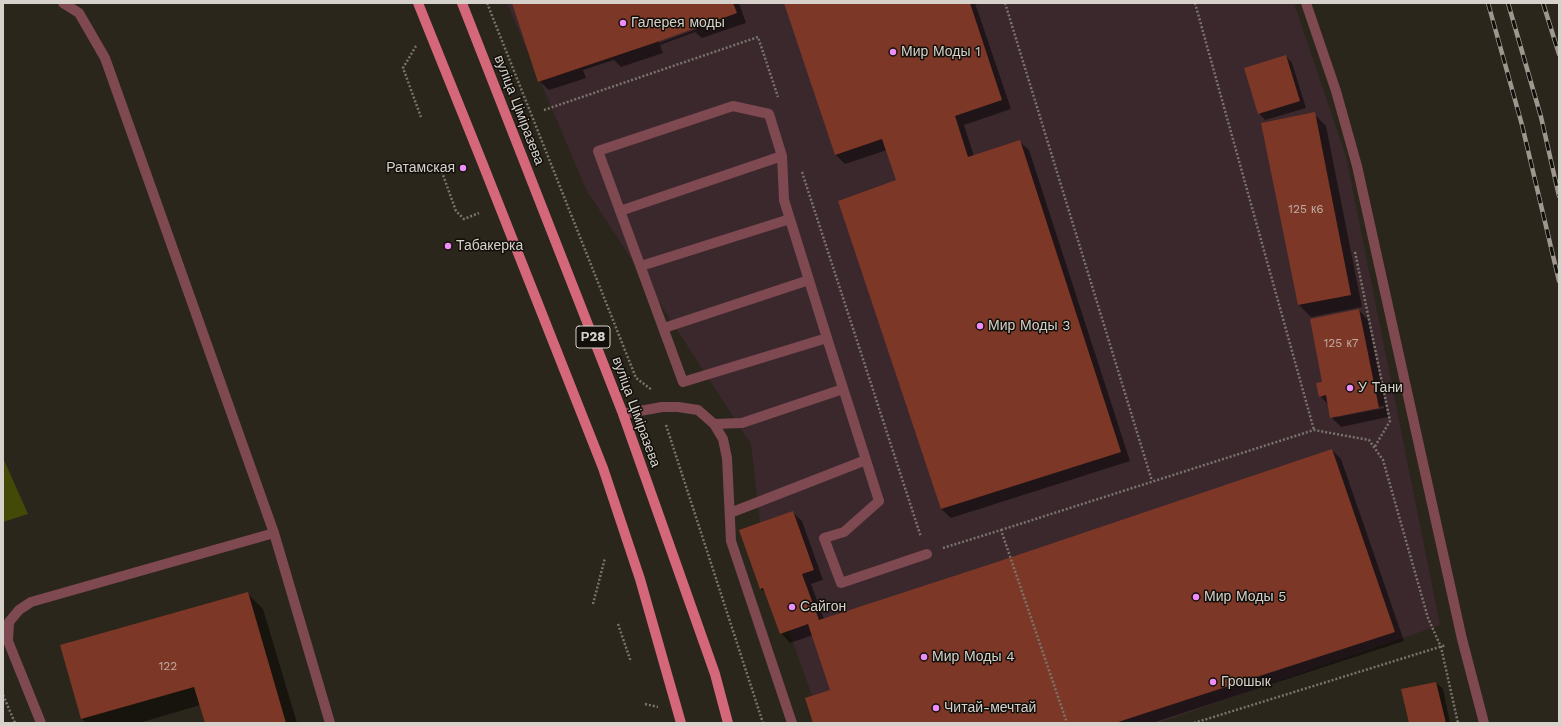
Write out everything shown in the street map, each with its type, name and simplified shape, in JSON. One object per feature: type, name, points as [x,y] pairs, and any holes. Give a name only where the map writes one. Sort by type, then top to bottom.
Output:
[{"type":"main road","name":"Р28","points":[[418,3],[488,176],[602,468],[640,579],[681,723]]},
{"type":"main road","name":"вуліца Ціміразева","points":[[462,3],[624,414],[715,674],[728,723]]},
{"type":"lane","points":[[63,3],[79,14],[105,58],[274,533],[330,723]]},
{"type":"lane","points":[[1306,3],[1336,91],[1357,166],[1462,639],[1484,723]]},
{"type":"lane","points":[[827,338],[683,382],[598,151],[733,106],[769,114],[782,156],[784,200],[879,501],[844,532],[824,538],[841,583],[927,554]]},
{"type":"lane","points":[[620,211],[782,156]]},
{"type":"lane","points":[[640,266],[790,219]]},
{"type":"lane","points":[[664,328],[809,280]]},
{"type":"lane","points":[[714,424],[742,423],[843,389]]},
{"type":"lane","points":[[624,414],[662,407],[678,407],[698,410],[714,424],[723,438],[727,458],[731,541],[792,723]]},
{"type":"lane","points":[[730,513],[866,460]]},
{"type":"lane","points":[[41,723],[8,641],[9,622],[19,610],[31,602],[274,533]]},
{"type":"path","points":[[487,3],[636,378],[657,394],[662,407],[667,429],[763,723]]},
{"type":"path","points":[[1005,3],[1152,481]]},
{"type":"path","points":[[1195,3],[1314,430]]},
{"type":"path","points":[[544,110],[758,37],[778,98]]},
{"type":"path","points":[[419,42],[403,68],[421,117]]},
{"type":"path","points":[[439,164],[456,211],[464,219],[479,213]]},
{"type":"path","points":[[800,166],[927,554],[1314,430],[1369,440],[1383,460],[1428,618],[1441,647],[1458,723]]},
{"type":"path","points":[[1355,252],[1390,421],[1374,448]]},
{"type":"path","points":[[1001,530],[1067,723]]},
{"type":"path","points":[[593,604],[605,558]]},
{"type":"path","points":[[618,624],[631,662]]},
{"type":"path","points":[[1194,723],[1441,647],[1462,639]]},
{"type":"path","points":[[3,695],[15,723]]},
{"type":"path","points":[[644,704],[660,707]]},
{"type":"shaded area","points":[[507,3],[1294,3],[1346,157],[1440,625],[1158,723],[822,723],[765,565],[751,444],[586,189]]},
{"type":"green space","points":[[3,458],[28,514],[3,522]]},
{"type":"building","points":[[512,3],[733,3],[737,13],[538,82]]},
{"type":"building","name":"Мир Моды 3","points":[[784,3],[970,3],[1002,100],[955,116],[968,157],[1020,140],[1121,452],[941,509],[838,201],[896,180],[882,139],[835,155]]},
{"type":"building","points":[[1286,55],[1300,101],[1258,114],[1244,68]]},
{"type":"building","points":[[1315,112],[1351,295],[1298,305],[1261,123]]},
{"type":"building","points":[[1359,309],[1379,408],[1330,418],[1326,395],[1319,397],[1316,383],[1322,382],[1310,319]]},
{"type":"building","name":"Мир Моды 5","points":[[1332,449],[1395,632],[1115,723],[813,723],[805,698],[830,690],[808,624],[780,634],[763,588],[760,589],[739,530],[793,511],[814,570],[802,574],[819,620],[997,562]]},
{"type":"building","points":[[248,592],[286,723],[205,723],[194,687],[81,719],[60,645]]},
{"type":"building","points":[[1436,682],[1446,723],[1409,723],[1401,689]]},
{"type":"railway","points":[[1488,3],[1522,125],[1559,281]]},
{"type":"railway","points":[[1508,3],[1541,117],[1559,196]]},
{"type":"railway","points":[[1543,3],[1559,54]]},
{"type":"place","name":"Галерея моды","points":[[623,23]]},
{"type":"place","name":"Мир Моды 1","points":[[893,52]]},
{"type":"place","name":"Ратамская","points":[[463,168]]},
{"type":"place","name":"Табакерка","points":[[448,246]]},
{"type":"place","name":"Мир Моды 3","points":[[980,326]]},
{"type":"place","name":"У Тани","points":[[1350,388]]},
{"type":"place","name":"Мир Моды 5","points":[[1196,597]]},
{"type":"place","name":"Сайгон","points":[[792,607]]},
{"type":"place","name":"Мир Моды 4","points":[[924,657]]},
{"type":"place","name":"Грошык","points":[[1213,682]]},
{"type":"place","name":"Читай-мечтай","points":[[936,708]]}]
